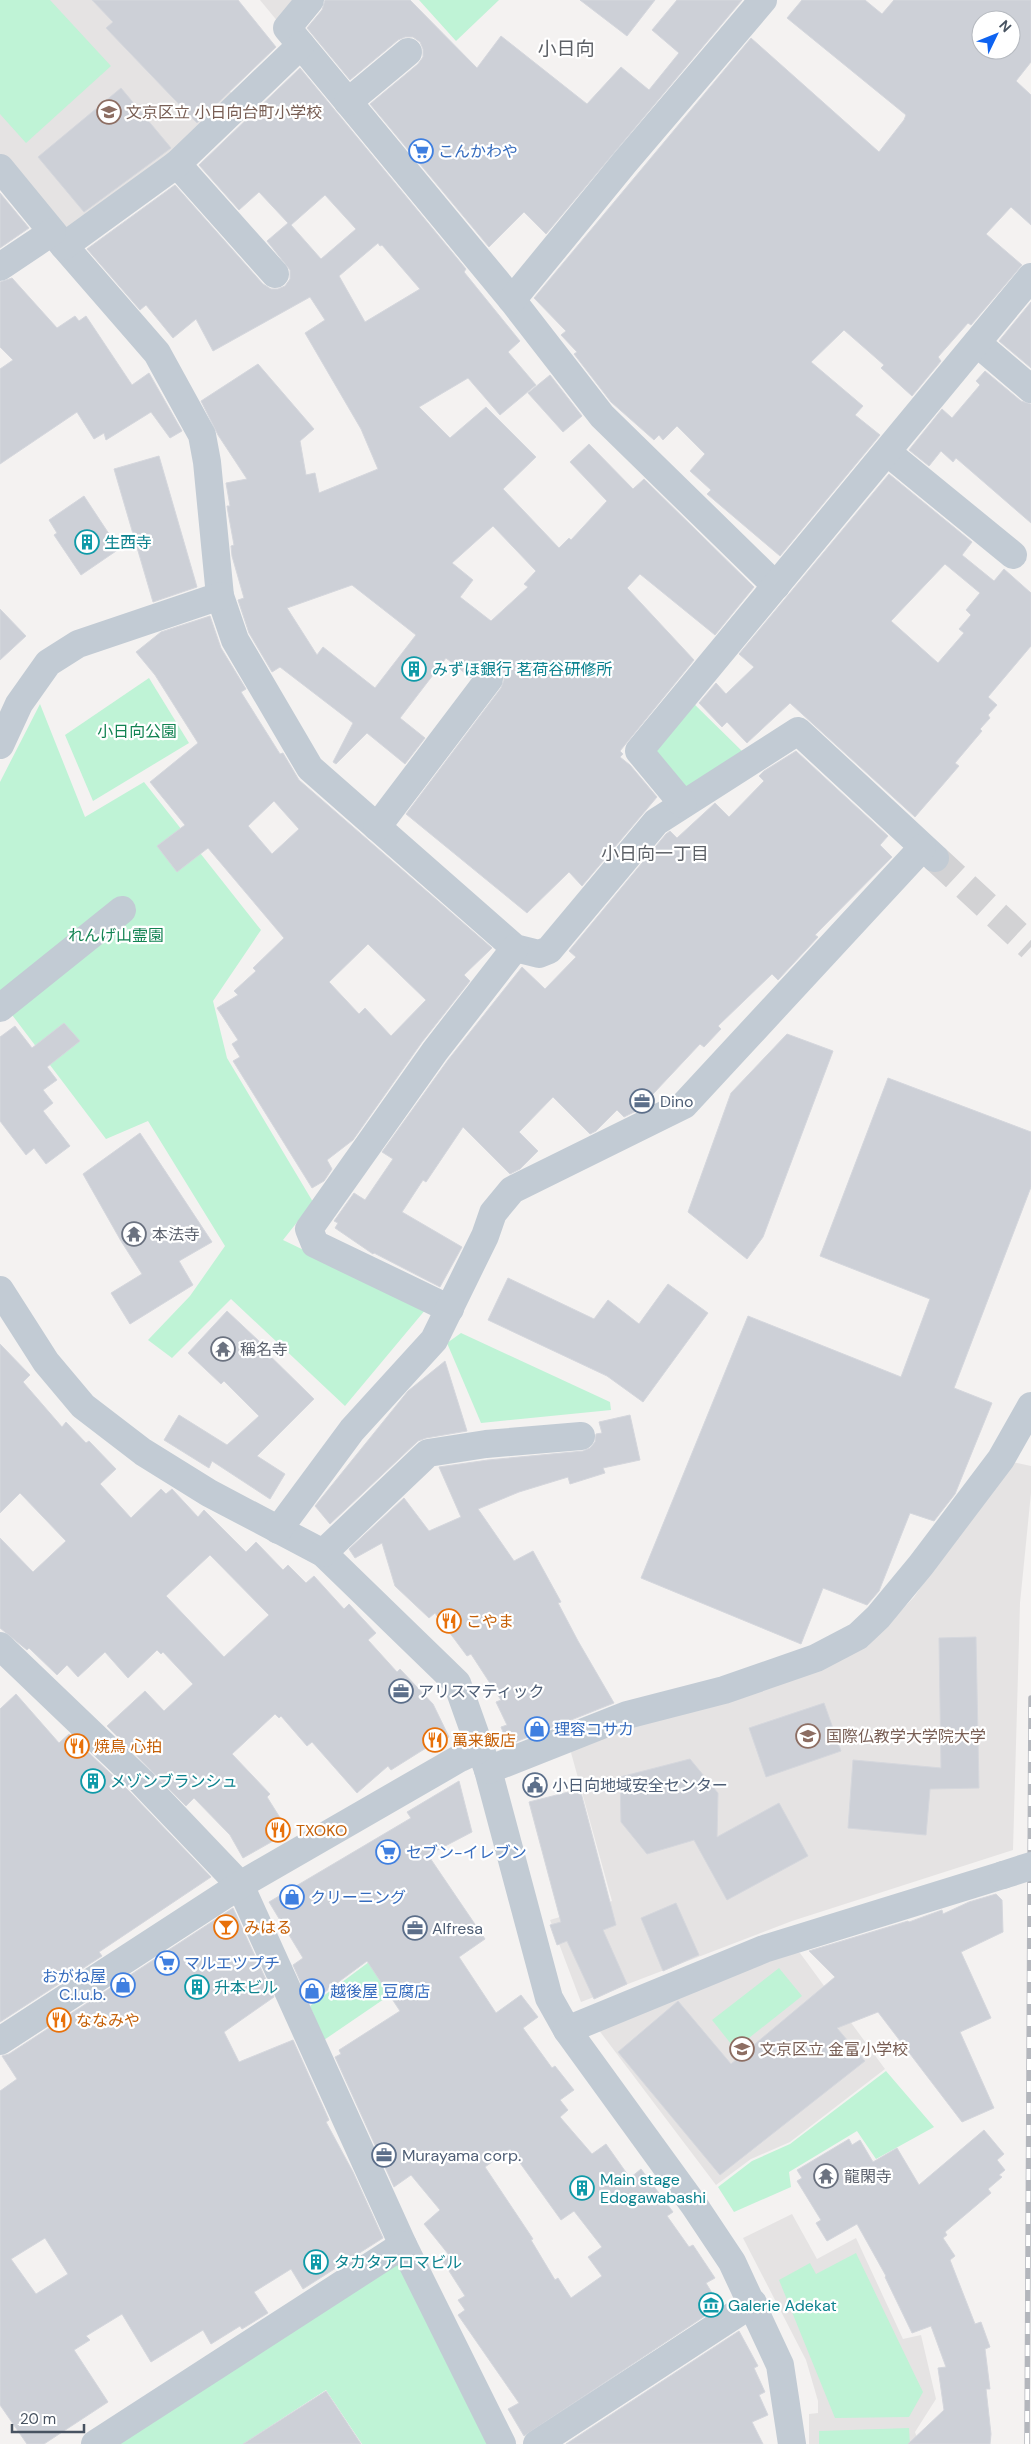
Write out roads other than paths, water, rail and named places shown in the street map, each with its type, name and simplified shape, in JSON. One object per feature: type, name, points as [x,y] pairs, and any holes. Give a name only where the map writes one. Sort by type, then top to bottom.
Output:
[{"type":"street","points":[[310,0],[288,28],[301,45],[512,300],[602,416],[776,586]]},
{"type":"street","points":[[512,300],[625,162],[763,0]]},
{"type":"street","points":[[0,266],[58,239],[177,164],[301,45]]},
{"type":"street","points":[[348,102],[408,52]]},
{"type":"street","points":[[177,164],[275,274]]},
{"type":"street","points":[[0,168],[157,354],[202,435],[207,462],[220,596],[235,640],[310,768],[515,948],[539,954],[549,950],[656,822],[798,731],[929,853],[684,1106],[512,1190],[493,1213],[485,1236],[434,1340],[352,1430],[278,1530]]},
{"type":"street","points":[[683,804],[638,751],[1031,277]]},
{"type":"street","points":[[977,343],[1031,389]]},
{"type":"street","points":[[887,452],[1013,555]]},
{"type":"street","points":[[0,745],[19,704],[48,663],[86,641],[220,596]]},
{"type":"street","points":[[377,826],[489,680]]},
{"type":"street","points":[[0,1008],[122,910]]},
{"type":"street","points":[[450,1309],[316,1244],[309,1229],[435,1052],[515,948]]},
{"type":"street","points":[[0,1290],[46,1362],[83,1406],[143,1452],[278,1530],[323,1553],[457,1683],[485,1759],[549,1998],[567,2030],[694,2204],[732,2262],[753,2303],[780,2365],[792,2444]]},
{"type":"street","points":[[0,2041],[240,1885],[460,1758],[485,1759],[627,1716],[724,1690],[816,1658],[858,1636],[878,1617],[915,1573],[1001,1459],[1031,1406]]},
{"type":"street","points":[[323,1553],[428,1453],[486,1444],[581,1436]]},
{"type":"street","points":[[0,1646],[141,1781],[240,1885],[403,2245],[502,2444]]},
{"type":"street","points":[[567,2030],[764,1949],[1031,1866]]},
{"type":"street","points":[[95,2444],[403,2245]]},
{"type":"street","points":[[537,2444],[753,2303]]},
{"type":"tunnel","points":[[935,858],[1031,947]]},
{"type":"railway","points":[[1027,2444],[1031,1698]]},
{"type":"place","name":"文京区立 小日向台町小学校","points":[[109,112]]},
{"type":"place","name":"こんかわや","points":[[421,151]]},
{"type":"place","name":"生西寺","points":[[87,542]]},
{"type":"place","name":"みずほ銀行 茗荷谷研修所","points":[[414,669]]},
{"type":"place","name":"Dino","points":[[642,1101]]},
{"type":"place","name":"本法寺","points":[[134,1234]]},
{"type":"place","name":"稱名寺","points":[[223,1349]]},
{"type":"place","name":"こやま","points":[[449,1621]]},
{"type":"place","name":"アリスマティック","points":[[401,1691]]},
{"type":"place","name":"理容コサカ","points":[[537,1729]]},
{"type":"place","name":"国際仏教学大学院大学","points":[[808,1736]]},
{"type":"place","name":"萬来飯店","points":[[435,1740]]},
{"type":"place","name":"焼鳥 心拍","points":[[77,1746]]},
{"type":"place","name":"メゾンブランシュ","points":[[93,1781]]},
{"type":"place","name":"小日向地域安全センター","points":[[535,1785]]},
{"type":"place","name":"TXOKO","points":[[278,1830]]},
{"type":"place","name":"セブン-イレブン","points":[[388,1852]]},
{"type":"place","name":"クリーニング","points":[[292,1897]]},
{"type":"place","name":"みはる","points":[[226,1927]]},
{"type":"place","name":"Alfresa","points":[[415,1928]]},
{"type":"place","name":"マルエツプチ","points":[[167,1963]]},
{"type":"place","name":"おがね屋 C.l.u.b.","points":[[123,1985]]},
{"type":"place","name":"升本ビル","points":[[197,1987]]},
{"type":"place","name":"越後屋 豆腐店","points":[[312,1991]]},
{"type":"place","name":"ななみや","points":[[59,2020]]},
{"type":"place","name":"文京区立 金富小学校","points":[[742,2049]]},
{"type":"place","name":"Murayama corp.","points":[[384,2155]]},
{"type":"place","name":"龍閑寺","points":[[826,2176]]},
{"type":"place","name":"Main stage Edogawabashi","points":[[582,2188]]},
{"type":"place","name":"タカタアロマビル","points":[[316,2262]]},
{"type":"place","name":"Galerie Adekat","points":[[711,2305]]},
{"type":"district","name":"小日向","points":[[566,48]]},
{"type":"district","name":"小日向一丁目","points":[[655,854]]},
{"type":"park label","name":"小日向公園","points":[[137,731]]},
{"type":"park label","name":"れんげ山霊園","points":[[116,935]]}]
